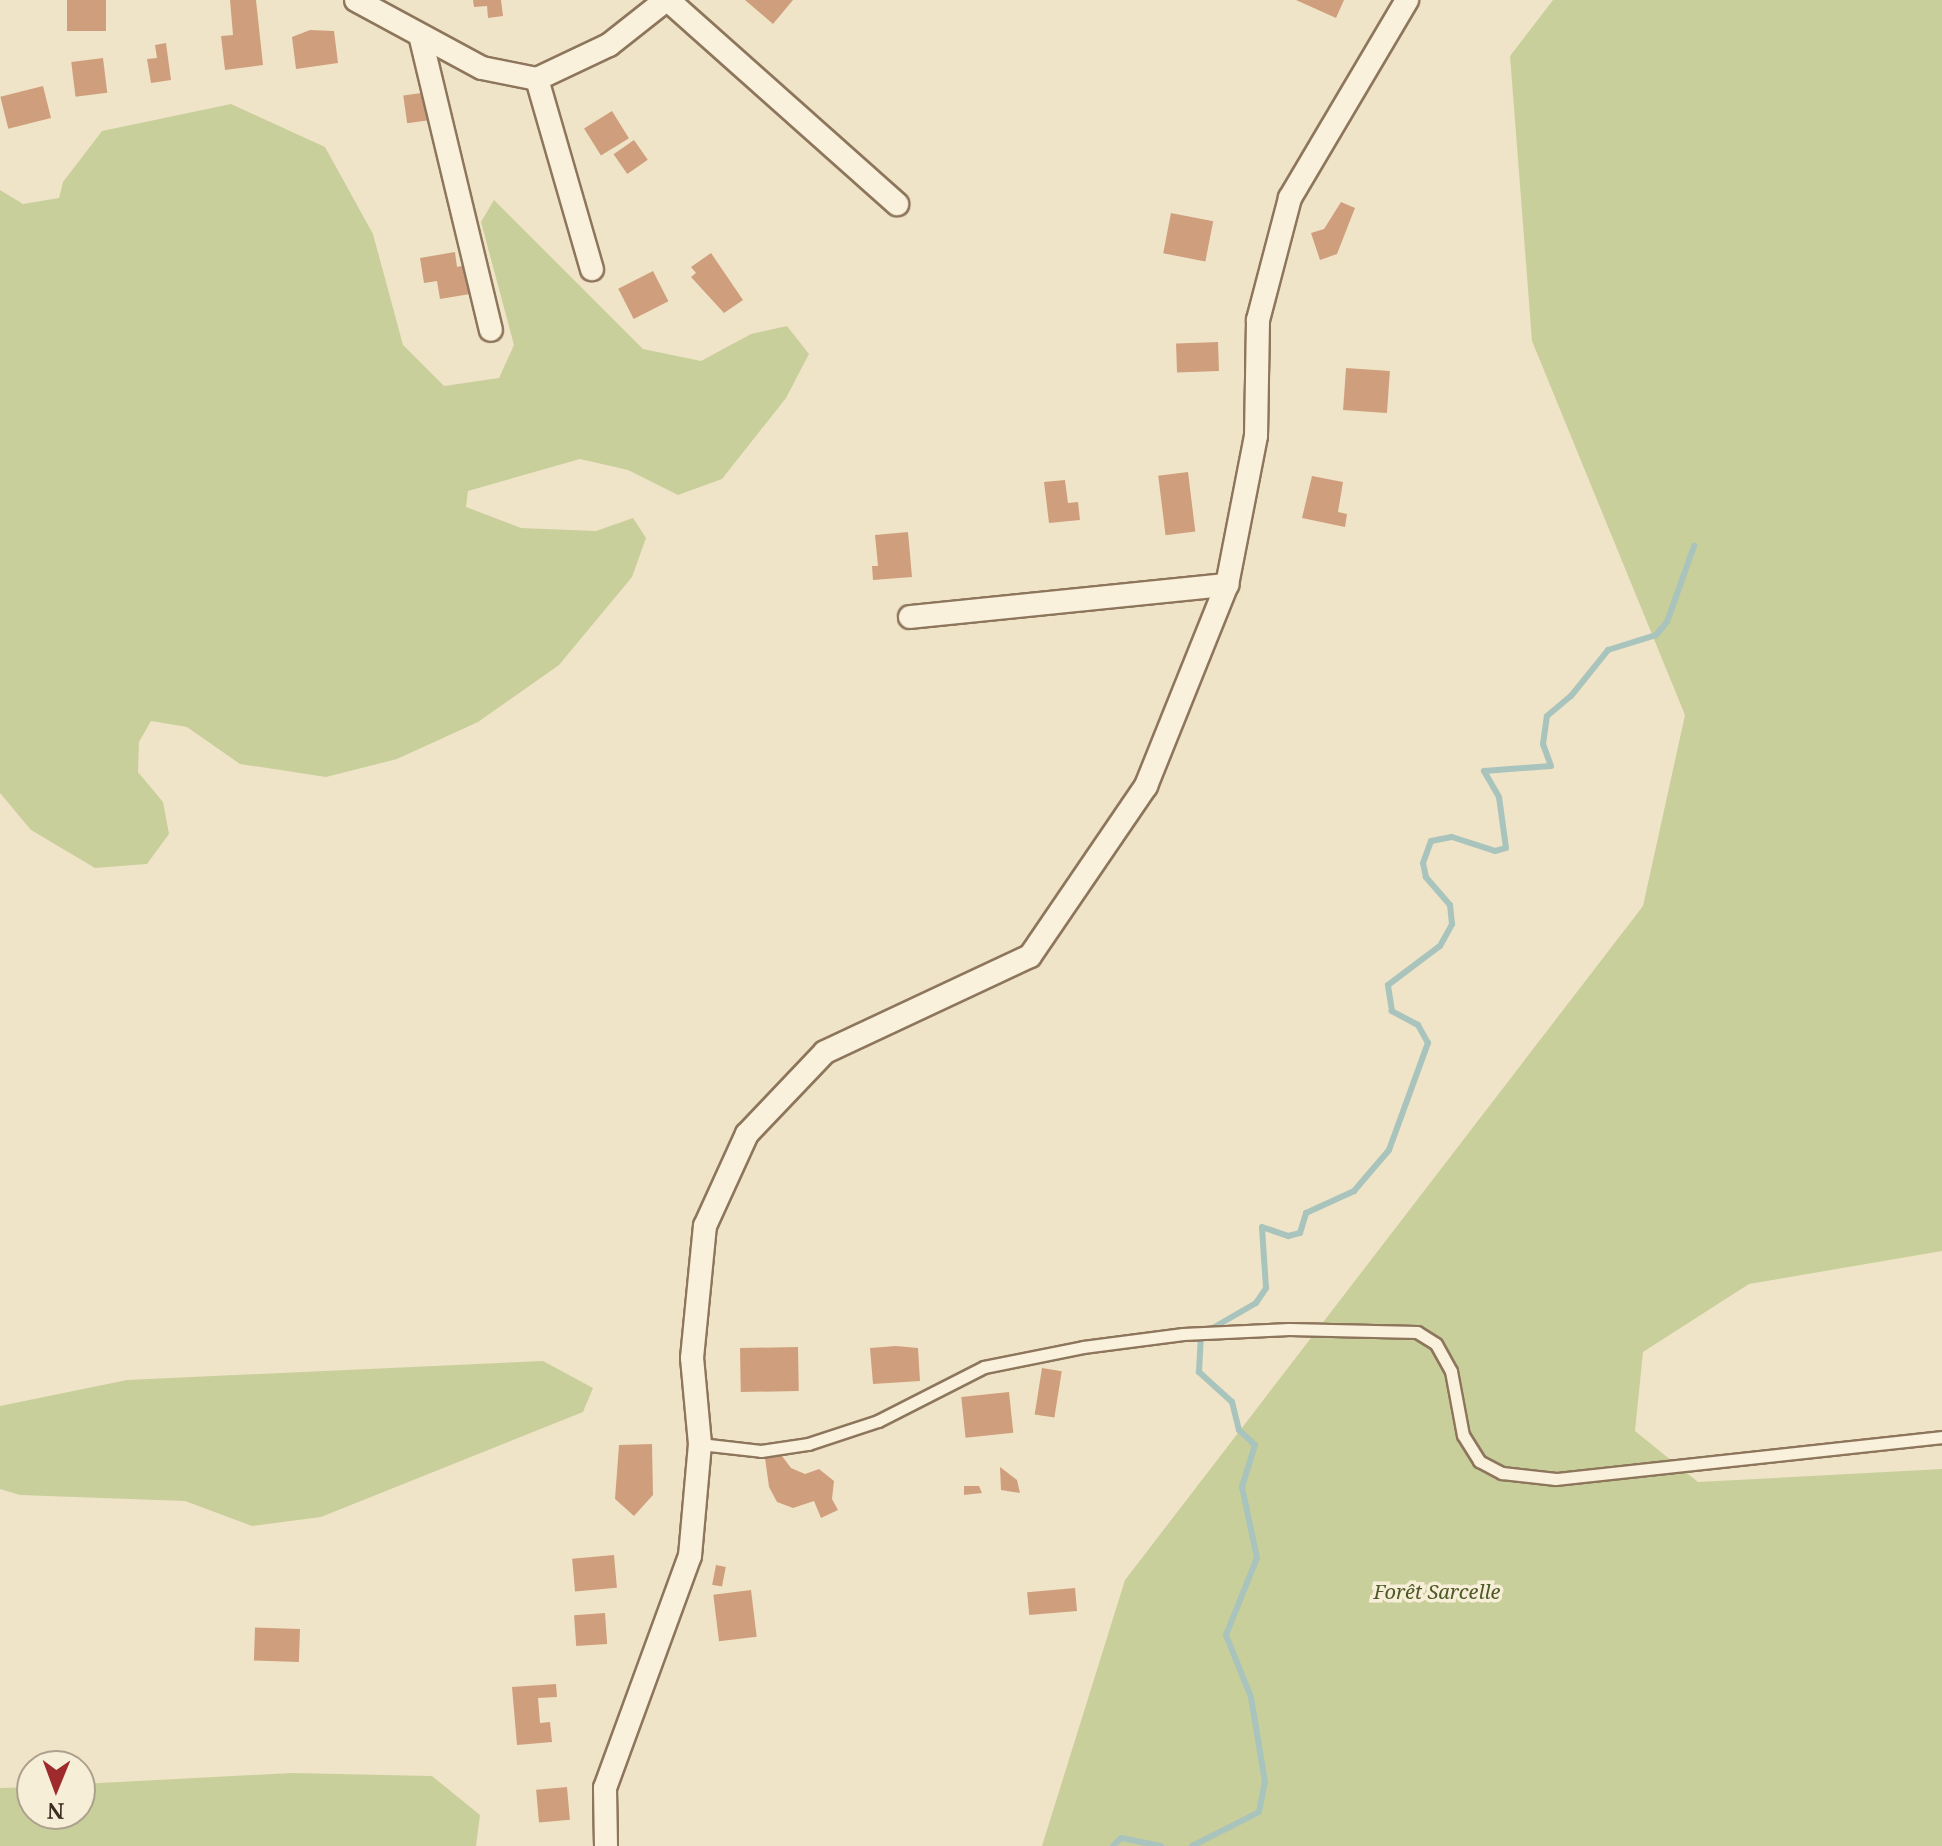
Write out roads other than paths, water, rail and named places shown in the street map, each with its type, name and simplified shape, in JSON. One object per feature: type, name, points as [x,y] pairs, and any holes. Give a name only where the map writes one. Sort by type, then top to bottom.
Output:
[{"type":"street","points":[[356,0],[421,39],[503,76],[537,79],[609,45],[667,0],[897,204]]},
{"type":"street","points":[[606,1846],[605,1788],[690,1556],[700,1444],[692,1358],[705,1226],[747,1134],[825,1052],[1030,956],[1146,786],[1227,585],[1256,436],[1258,320],[1290,198],[1407,0]]},
{"type":"street","points":[[421,39],[491,330]]},
{"type":"street","points":[[537,79],[592,269]]},
{"type":"street","points":[[910,617],[1227,585]]},
{"type":"lane","points":[[700,1444],[761,1451],[808,1444],[914,1405],[984,1367],[1083,1347],[1183,1334],[1289,1329],[1417,1332],[1436,1344],[1451,1371],[1463,1435],[1479,1461],[1502,1473],[1556,1479],[1942,1437]]},
{"type":"waterway","points":[[1211,1329],[1256,1303],[1266,1288],[1262,1227],[1288,1236],[1300,1233],[1306,1213],[1354,1191],[1389,1150],[1428,1043],[1418,1025],[1392,1011],[1388,985],[1440,946],[1452,924],[1450,905],[1426,877],[1423,863],[1431,841],[1452,837],[1495,851],[1506,848],[1499,797],[1484,771],[1551,766],[1543,744],[1547,716],[1571,696],[1608,650],[1656,635],[1667,622],[1694,546]]},
{"type":"waterway","points":[[1192,1846],[1259,1812],[1265,1782],[1251,1697],[1226,1635],[1257,1558],[1242,1487],[1255,1445],[1239,1430],[1232,1402],[1199,1372],[1201,1339]]},
{"type":"waterway","points":[[1113,1846],[1121,1838],[1161,1846]]},
{"type":"park label","name":"Forêt Sarcelle","points":[[1437,1591]]}]
